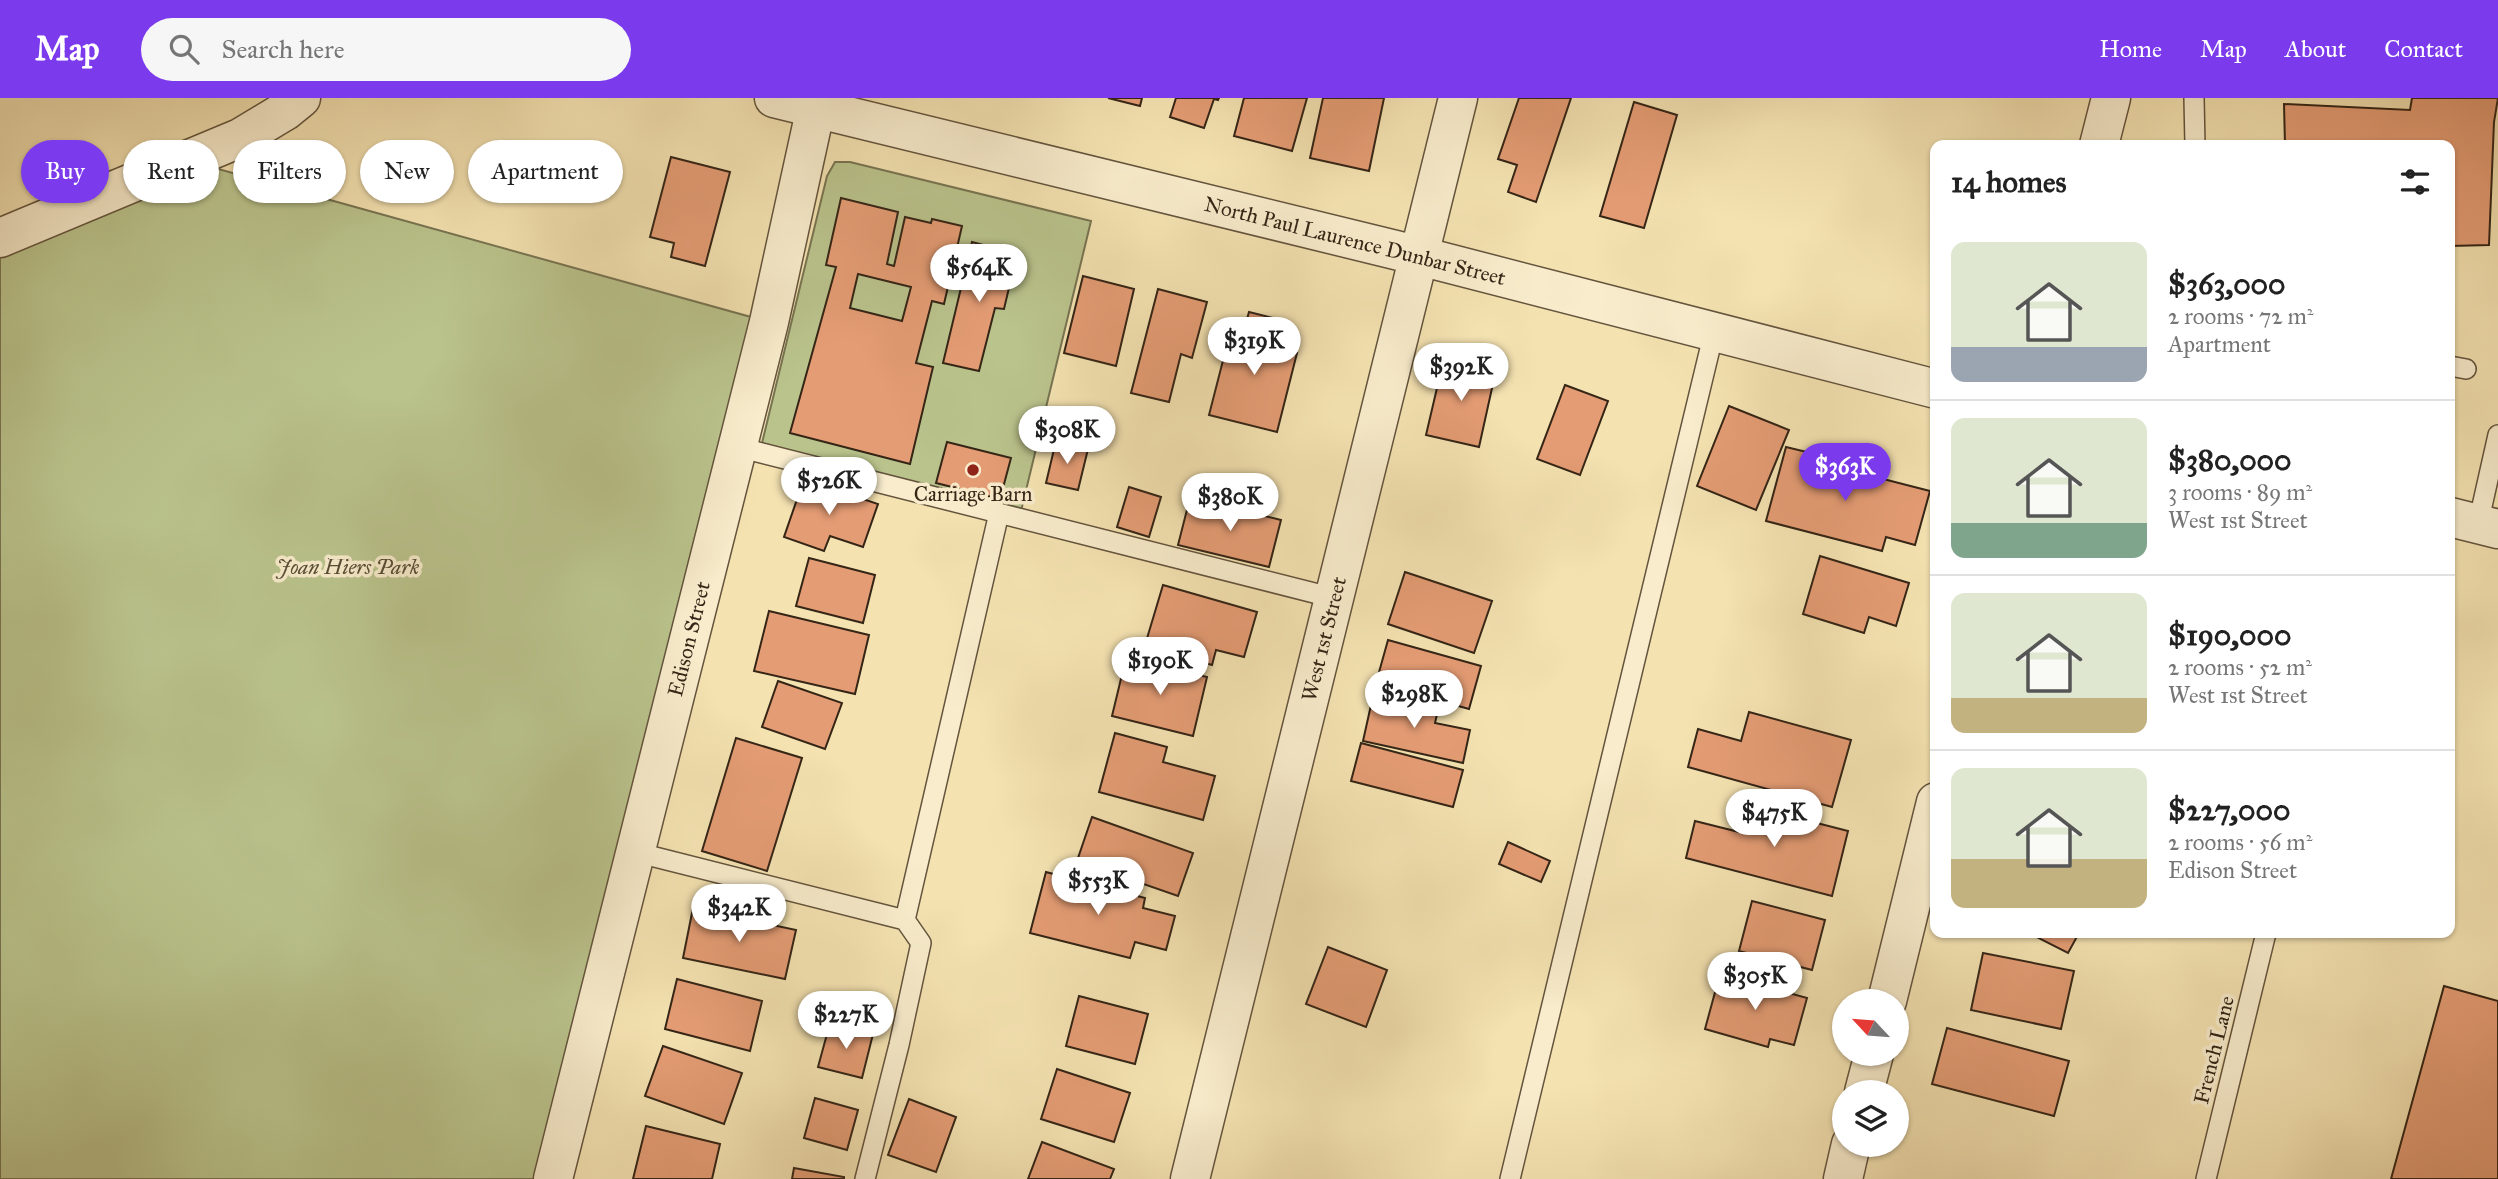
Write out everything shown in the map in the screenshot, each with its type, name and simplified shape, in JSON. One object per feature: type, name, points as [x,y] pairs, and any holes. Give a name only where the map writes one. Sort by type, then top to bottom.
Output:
[{"type":"street","points":[[0,238],[240,138],[301,98]]},
{"type":"street","name":"North Paul Laurence Dunbar Street","points":[[774,98],[817,103],[1930,388]]},
{"type":"street","name":"West 1st Street","points":[[1190,1179],[1458,98]]},
{"type":"street","points":[[2100,140],[2111,98]]},
{"type":"street","name":"Edison Street","points":[[554,1179],[769,322],[817,103]]},
{"type":"street","points":[[1890,989],[1930,826]]},
{"type":"street","points":[[1843,1179],[1848,1157]]},
{"type":"lane","points":[[2194,98],[2195,140]]},
{"type":"lane","points":[[1510,1179],[1714,332]]},
{"type":"lane","points":[[2475,523],[2498,435]]},
{"type":"lane","points":[[738,447],[1334,598]]},
{"type":"lane","points":[[905,920],[999,513]]},
{"type":"lane","points":[[635,852],[905,920],[921,943],[899,1045],[865,1179]]},
{"type":"lane","name":"French Lane","points":[[2206,1179],[2265,938]]},
{"type":"green space","points":[[835,162],[850,162],[1091,221],[1021,511],[762,443],[827,176]]},
{"type":"green space","name":"Joan Hiers Park","points":[[219,169],[233,173],[233,203],[341,203],[769,322],[553,1179],[0,1179],[0,238],[83,203],[109,203],[109,192],[123,186],[123,203],[219,203]]},
{"type":"building","points":[[1108,98],[1142,98],[1140,106]]},
{"type":"building","points":[[1176,98],[1219,98],[1214,99],[1204,128],[1170,117]]},
{"type":"building","points":[[1244,98],[1307,98],[1292,151],[1234,136]]},
{"type":"building","points":[[1323,98],[1384,98],[1369,171],[1310,158]]},
{"type":"building","points":[[1519,98],[1571,98],[1536,202],[1508,192],[1517,165],[1498,159]]},
{"type":"building","points":[[2412,98],[2498,98],[2494,122],[2489,245],[2455,246],[2455,140],[2285,140],[2284,104],[2410,110]]},
{"type":"building","points":[[1634,102],[1677,115],[1644,228],[1600,216]]},
{"type":"building","points":[[671,157],[730,172],[705,266],[671,257],[674,243],[650,237]]},
{"type":"building","points":[[841,198],[898,212],[887,264],[894,266],[905,217],[931,223],[932,219],[962,226],[944,304],[932,301],[916,363],[933,367],[910,464],[790,433],[836,267],[826,265]],"holes":[[[858,274],[911,287],[902,321],[850,308]]]},
{"type":"building","points":[[972,242],[1017,254],[1004,309],[995,308],[979,371],[943,363]]},
{"type":"building","points":[[1083,276],[1134,289],[1116,366],[1064,353]]},
{"type":"building","points":[[1158,289],[1207,302],[1192,358],[1181,354],[1169,402],[1131,393]]},
{"type":"building","points":[[1249,312],[1281,320],[1274,348],[1297,353],[1277,432],[1209,415],[1228,341],[1240,344]]},
{"type":"building","points":[[1444,358],[1496,370],[1479,447],[1426,435]]},
{"type":"building","points":[[1565,385],[1608,401],[1580,475],[1537,459]]},
{"type":"building","points":[[1729,406],[1789,430],[1756,510],[1697,486]]},
{"type":"building","points":[[1056,441],[1088,449],[1078,490],[1046,483]]},
{"type":"building","name":"Carriage Barn","points":[[947,442],[1011,458],[1000,499],[936,483]]},
{"type":"building","points":[[1786,447],[1819,455],[1817,462],[1930,491],[1915,545],[1886,537],[1882,551],[1766,521]]},
{"type":"building","points":[[804,479],[878,504],[863,547],[830,536],[824,551],[784,537]]},
{"type":"building","points":[[1129,487],[1161,497],[1149,537],[1117,527]]},
{"type":"building","points":[[1190,498],[1281,520],[1269,567],[1178,545]]},
{"type":"building","points":[[1820,556],[1909,583],[1896,626],[1869,617],[1864,633],[1803,614]]},
{"type":"building","points":[[809,558],[875,575],[863,623],[796,606]]},
{"type":"building","points":[[1405,572],[1492,601],[1474,653],[1388,624]]},
{"type":"building","points":[[1163,585],[1257,612],[1244,657],[1216,650],[1212,665],[1145,645]]},
{"type":"building","points":[[769,611],[869,635],[855,694],[754,671]]},
{"type":"building","points":[[1388,640],[1481,666],[1469,709],[1376,683]]},
{"type":"building","points":[[1126,658],[1207,677],[1193,736],[1112,716]]},
{"type":"building","points":[[778,681],[842,703],[825,749],[762,727]]},
{"type":"building","points":[[1373,696],[1438,710],[1435,723],[1470,730],[1463,763],[1363,741]]},
{"type":"building","points":[[1749,712],[1851,740],[1832,807],[1688,767],[1698,729],[1741,741]]},
{"type":"building","points":[[1115,733],[1167,747],[1163,762],[1215,776],[1203,820],[1099,792]]},
{"type":"building","points":[[736,738],[802,758],[767,871],[702,851]]},
{"type":"building","points":[[1361,743],[1463,770],[1453,807],[1351,781]]},
{"type":"building","points":[[1747,805],[1848,831],[1832,896],[1686,858],[1695,821],[1739,832]]},
{"type":"building","points":[[1092,817],[1193,853],[1178,896],[1077,861]]},
{"type":"building","points":[[1508,842],[1550,861],[1541,882],[1499,864]]},
{"type":"building","points":[[1046,872],[1145,898],[1143,908],[1175,916],[1166,950],[1135,942],[1130,958],[1030,933]]},
{"type":"building","points":[[1752,901],[1825,920],[1812,970],[1739,951]]},
{"type":"building","points":[[693,908],[796,930],[785,979],[683,958]]},
{"type":"building","points":[[2039,938],[2076,938],[2068,953]]},
{"type":"building","points":[[1328,947],[1387,970],[1366,1027],[1306,1004]]},
{"type":"building","points":[[1983,953],[2074,971],[2061,1029],[1971,1010]]},
{"type":"building","points":[[1720,974],[1807,998],[1794,1045],[1770,1039],[1768,1047],[1705,1029]]},
{"type":"building","points":[[677,979],[762,1001],[750,1051],[665,1029]]},
{"type":"building","points":[[2444,986],[2498,1001],[2498,1179],[2391,1179]]},
{"type":"building","points":[[1079,996],[1148,1014],[1135,1064],[1066,1046]]},
{"type":"building","points":[[830,1023],[873,1034],[862,1078],[818,1067]]},
{"type":"building","points":[[1947,1028],[2069,1061],[2054,1116],[1932,1084]]},
{"type":"building","points":[[663,1046],[742,1073],[724,1124],[645,1096]]},
{"type":"building","points":[[1057,1069],[1130,1093],[1114,1142],[1041,1119]]},
{"type":"building","points":[[815,1098],[858,1110],[847,1150],[804,1138]]},
{"type":"building","points":[[909,1099],[956,1117],[936,1172],[888,1155]]},
{"type":"building","points":[[646,1126],[720,1144],[712,1179],[633,1179]]},
{"type":"building","points":[[1042,1142],[1114,1169],[1110,1179],[1028,1179]]},
{"type":"building","points":[[794,1168],[844,1177],[844,1179],[792,1179]]},
{"type":"place","name":"Carriage Barn","points":[[973,470]]}]
